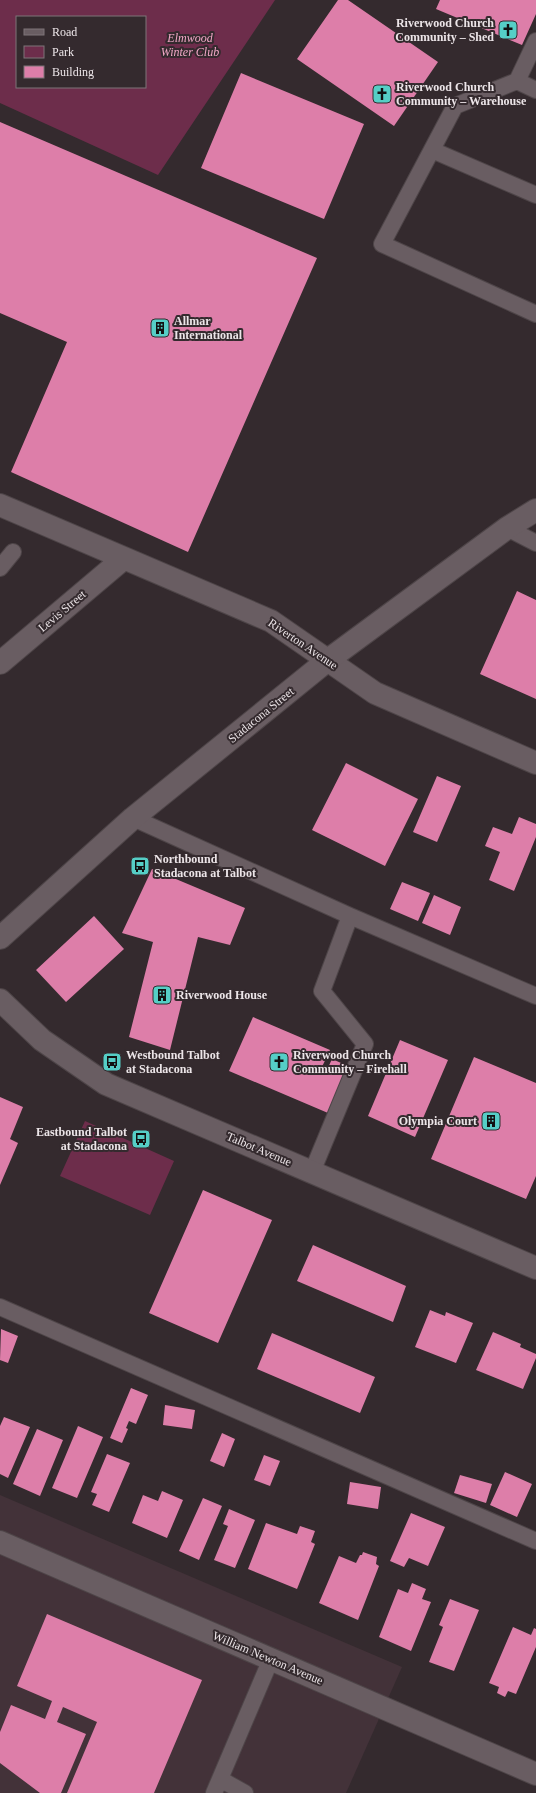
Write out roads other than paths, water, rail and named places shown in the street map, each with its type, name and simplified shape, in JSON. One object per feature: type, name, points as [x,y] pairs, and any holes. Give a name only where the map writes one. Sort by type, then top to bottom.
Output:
[{"type":"street","name":"Riverton Avenue","points":[[0,505],[123,559],[271,621],[375,693],[536,763]]},
{"type":"street","name":"Stadacona Street","points":[[0,938],[133,818],[328,660],[507,528],[536,510]]},
{"type":"street","name":"Levis Street","points":[[0,663],[123,559]]},
{"type":"street","name":"Talbot Avenue","points":[[0,1000],[42,1040],[106,1084],[536,1268]]},
{"type":"street","name":"William Newton Avenue","points":[[0,1542],[536,1774]]},
{"type":"lane","points":[[536,41],[517,81],[455,106],[382,244],[536,314]]},
{"type":"lane","points":[[517,81],[536,90]]},
{"type":"lane","points":[[432,150],[536,195]]},
{"type":"lane","points":[[507,528],[536,543]]},
{"type":"lane","points":[[0,568],[13,552]]},
{"type":"lane","points":[[133,818],[350,916],[536,996]]},
{"type":"lane","points":[[312,1172],[366,1044],[322,991],[350,916]]},
{"type":"lane","points":[[0,1307],[536,1541]]},
{"type":"lane","points":[[245,1793],[217,1786],[271,1659]]},
{"type":"place","name":"Riverwood Church Community – Shed","points":[[508,30]]},
{"type":"place","name":"Riverwood Church Community – Warehouse","points":[[382,94]]},
{"type":"place","name":"Allmar International","points":[[160,328]]},
{"type":"place","name":"Northbound Stadacona at Talbot","points":[[140,866]]},
{"type":"place","name":"Riverwood House","points":[[162,995]]},
{"type":"place","name":"Westbound Talbot at Stadacona","points":[[112,1062]]},
{"type":"place","name":"Riverwood Church Community – Firehall","points":[[279,1062]]},
{"type":"place","name":"Olympia Court","points":[[491,1121]]},
{"type":"place","name":"Eastbound Talbot at Stadacona","points":[[141,1139]]},
{"type":"park label","name":"Elmwood Winter Club","points":[[190,45]]}]
